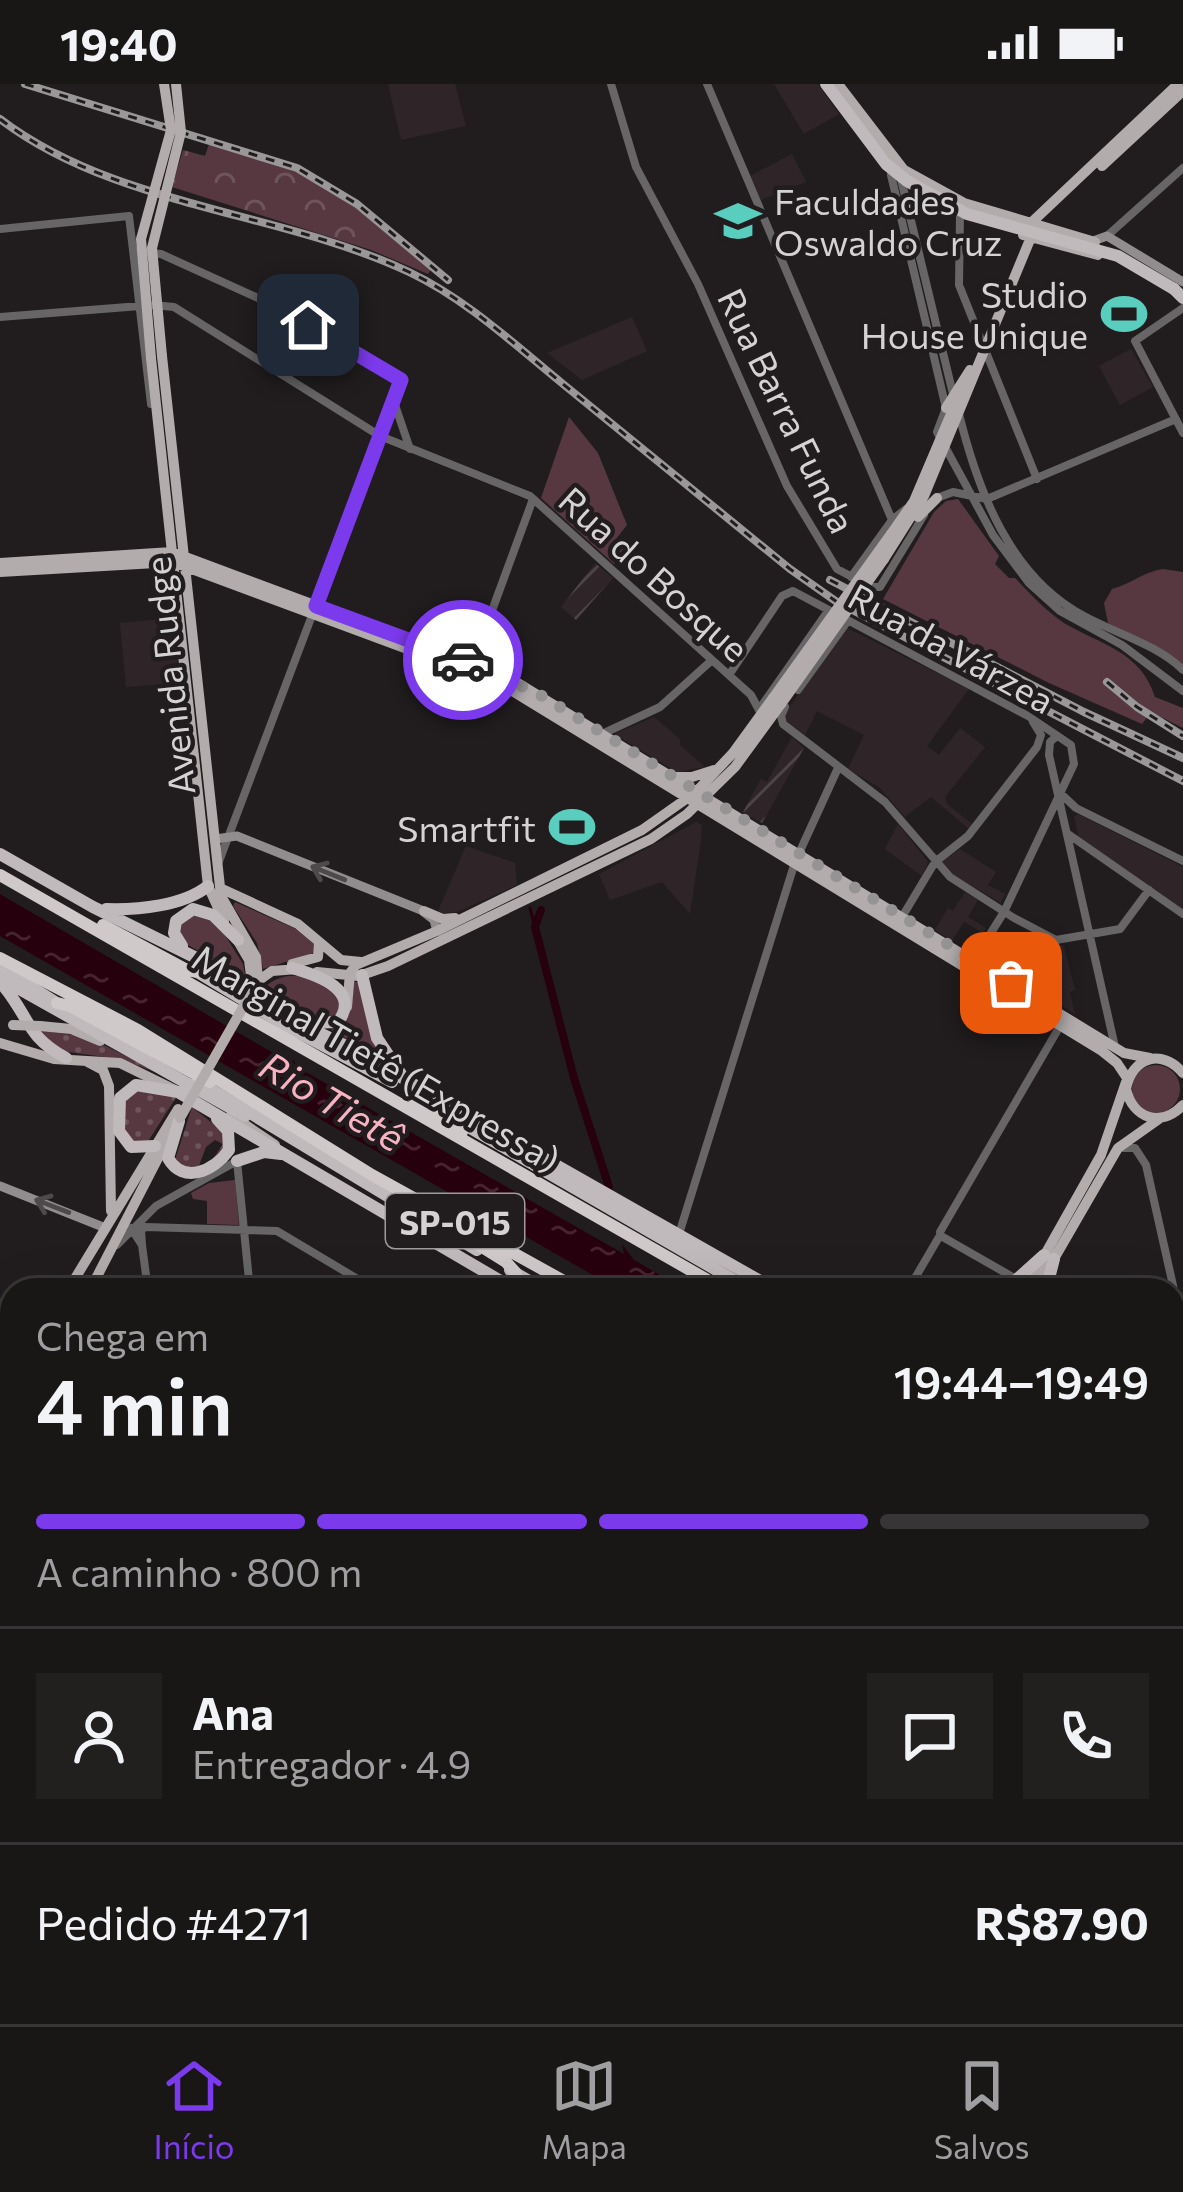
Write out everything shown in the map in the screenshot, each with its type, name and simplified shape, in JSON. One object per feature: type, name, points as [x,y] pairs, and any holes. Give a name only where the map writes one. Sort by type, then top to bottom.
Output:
[{"type":"highway","points":[[829,84],[890,160],[926,186],[975,210],[1117,250],[1181,294]]},
{"type":"highway","points":[[0,854],[265,994],[295,1021],[732,1278]]},
{"type":"highway","name":"Marginal Tietê (Expressa)","points":[[0,874],[704,1278]]},
{"type":"highway","points":[[93,907],[141,908],[214,887]]},
{"type":"highway","points":[[73,896],[78,904],[290,1028],[410,1088],[755,1278]]},
{"type":"highway","points":[[58,908],[74,909],[187,970],[201,973]]},
{"type":"highway","points":[[187,951],[174,928],[178,917],[193,909],[213,915],[238,940]]},
{"type":"highway","points":[[281,1009],[318,1025],[336,1023],[345,1013],[345,998],[339,989],[292,968]]},
{"type":"highway","points":[[0,969],[238,1103],[284,1134]]},
{"type":"highway","points":[[0,969],[95,1032],[314,1151],[523,1278]]},
{"type":"highway","points":[[0,969],[37,1040],[66,1058]]},
{"type":"highway","name":"SP-015","points":[[0,969],[332,1150]]},
{"type":"highway","name":"SP-015","points":[[0,969],[156,1041],[372,1175],[558,1278]]},
{"type":"highway","points":[[359,971],[380,1043],[417,1103],[500,1156],[506,1165]]},
{"type":"highway","points":[[57,1003],[155,1052]]},
{"type":"highway","points":[[155,1146],[137,1149],[119,1131],[120,1098],[129,1088],[142,1084],[178,1092],[495,1278]]},
{"type":"highway","points":[[179,1116],[168,1154],[173,1167],[191,1174],[222,1160],[231,1145],[228,1131],[198,1103]]},
{"type":"highway","points":[[314,1151],[452,1253]]},
{"type":"highway","points":[[237,1161],[263,1152],[293,1157]]},
{"type":"highway","points":[[372,1175],[506,1262],[516,1274]]},
{"type":"highway","points":[[1029,1278],[1049,1257]]},
{"type":"highway","points":[[1047,1278],[1049,1257]]},
{"type":"main road","points":[[157,357],[141,238],[170,130],[164,84]]},
{"type":"main road","points":[[157,357],[152,248],[181,132],[176,84]]},
{"type":"main road","points":[[829,84],[898,175],[927,198],[960,215],[1097,245],[1181,294]]},
{"type":"main road","points":[[1034,224],[1180,87]]},
{"type":"main road","points":[[898,175],[964,203],[1152,263],[1181,294]]},
{"type":"main road","points":[[908,212],[927,198]]},
{"type":"main road","points":[[907,527],[942,446],[954,404],[981,352],[1026,241],[981,352],[954,404]]},
{"type":"main road","name":"Avenida Rudge","points":[[157,357],[158,428],[214,824],[218,864],[214,906],[238,940],[256,979]]},
{"type":"main road","name":"Avenida Rudge","points":[[157,357],[204,850],[214,887],[256,957],[256,979]]},
{"type":"main road","points":[[674,824],[723,772],[776,703],[893,538],[942,446]]},
{"type":"main road","points":[[893,538],[937,498]]},
{"type":"main road","points":[[0,572],[179,559]]},
{"type":"main road","points":[[0,563],[179,559],[518,682],[670,781],[671,810]]},
{"type":"main road","points":[[471,668],[730,813],[971,965],[1115,1047],[1150,1058],[1178,1060],[1183,1072]]},
{"type":"main road","points":[[670,781],[723,772]]},
{"type":"main road","points":[[723,772],[720,796],[730,813]]},
{"type":"main road","points":[[345,1013],[359,971],[627,838],[697,798]]},
{"type":"main road","points":[[697,798],[715,814],[902,917],[1112,1058],[1127,1080],[1133,1108],[1147,1118],[1183,1124]]},
{"type":"main road","points":[[272,971],[359,971],[418,952],[619,856],[693,814],[715,814]]},
{"type":"main road","points":[[214,824],[424,911],[448,919],[470,914]]},
{"type":"main road","points":[[204,850],[215,839],[232,835]]},
{"type":"main road","points":[[214,887],[289,919],[359,971]]},
{"type":"main road","points":[[418,952],[435,940],[437,931],[424,911]]},
{"type":"main road","points":[[97,1278],[256,979],[318,957],[318,940]]},
{"type":"main road","points":[[6,1024],[80,1032],[124,1052],[278,1148]]},
{"type":"main road","points":[[0,1043],[43,1057],[126,1065],[178,1092]]},
{"type":"main road","points":[[1041,1278],[1102,1155],[1127,1080],[1133,1068],[1150,1058]]},
{"type":"main road","points":[[83,1059],[103,1070],[110,1085],[107,1221]]},
{"type":"main road","points":[[1049,1257],[1118,1148],[1183,1105]]},
{"type":"main road","points":[[78,1278],[107,1221],[179,1116]]},
{"type":"main road","points":[[0,1186],[107,1221]]},
{"type":"street","name":"Rua Barra Funda","points":[[611,84],[636,166],[698,284],[782,477],[835,567],[875,589],[883,585],[937,498]]},
{"type":"street","points":[[706,84],[892,520],[893,538]]},
{"type":"street","points":[[1097,245],[1183,168]]},
{"type":"street","points":[[898,175],[921,286],[954,404]]},
{"type":"street","points":[[898,175],[921,286],[971,463],[1016,553],[1049,594],[1180,667]]},
{"type":"street","points":[[960,215],[958,285],[981,352],[1037,479]]},
{"type":"street","name":"Avenida Rudge","points":[[0,229],[129,217],[158,428]]},
{"type":"street","points":[[134,251],[161,254],[269,303],[401,380],[218,864]]},
{"type":"street","points":[[1181,294],[1135,341],[1183,433]]},
{"type":"street","name":"Rua do Bosque","points":[[0,317],[139,306],[178,309],[380,436],[533,499],[751,695],[776,703]]},
{"type":"street","points":[[393,401],[410,449]]},
{"type":"street","points":[[937,498],[949,492],[988,499],[1176,419]]},
{"type":"street","points":[[397,444],[404,443],[406,436]]},
{"type":"street","points":[[942,446],[1018,572],[1052,605],[1182,688]]},
{"type":"street","points":[[471,668],[533,499]]},
{"type":"street","points":[[850,577],[892,520],[911,506]]},
{"type":"street","points":[[982,516],[993,511]]},
{"type":"street","name":"Rua da Várzea","points":[[729,675],[788,592],[797,592],[1059,736],[1074,748],[1074,764],[1058,791]]},
{"type":"street","points":[[828,611],[776,703],[783,724],[885,802],[950,877],[1056,940],[1121,928],[1149,890]]},
{"type":"street","points":[[760,721],[847,622]]},
{"type":"street","points":[[816,627],[833,640]]},
{"type":"street","points":[[1144,664],[1154,660],[1151,650]]},
{"type":"street","points":[[602,734],[660,707],[712,660]]},
{"type":"street","points":[[1162,678],[1166,667],[1180,667]]},
{"type":"street","name":"Rua do Bosque","points":[[751,695],[760,721]]},
{"type":"street","points":[[902,917],[935,862],[968,836],[1037,747],[1041,735],[1028,716]]},
{"type":"street","points":[[1059,736],[1049,742],[1049,754],[1115,1047]]},
{"type":"street","points":[[1037,747],[1049,754]]},
{"type":"street","points":[[679,1234],[796,858],[838,768]]},
{"type":"street","points":[[1058,791],[1076,808],[1183,861]]},
{"type":"street","points":[[971,965],[1004,912],[1058,791]]},
{"type":"street","points":[[1064,821],[1076,808]]},
{"type":"street","points":[[1067,833],[1183,914]]},
{"type":"street","points":[[1074,863],[1083,847]]},
{"type":"street","points":[[915,1278],[1060,1025]]},
{"type":"street","points":[[1118,1148],[1135,1148],[1146,1165],[1171,1278]]},
{"type":"street","points":[[112,1250],[146,1214],[237,1161],[249,1278]]},
{"type":"street","points":[[138,1202],[159,1226]]},
{"type":"street","points":[[146,1278],[141,1232],[159,1226],[281,1233],[356,1278]]},
{"type":"street","points":[[131,1228],[142,1246]]},
{"type":"street","points":[[940,1235],[1011,1278]]},
{"type":"shaded area","points":[[388,84],[455,84],[466,126],[401,140]]},
{"type":"shaded area","points":[[774,84],[818,84],[839,114],[804,134]]},
{"type":"shaded area","name":"Faculdades Oswaldo Cruz","points":[[792,154],[806,182],[761,200],[750,176]]},
{"type":"shaded area","points":[[632,317],[647,351],[582,380],[547,353]]},
{"type":"shaded area","points":[[1131,349],[1153,387],[1120,405],[1099,366]]},
{"type":"shaded area","points":[[595,563],[613,578],[576,620],[561,607]]},
{"type":"shaded area","points":[[172,618],[180,683],[126,687],[120,623]]},
{"type":"shaded area","points":[[847,628],[969,689],[927,746],[939,755],[960,728],[985,747],[945,797],[972,824],[969,829],[931,797],[905,817],[879,787],[848,769],[864,735],[817,711],[805,735],[785,720],[785,713]]},
{"type":"shaded area","points":[[654,717],[705,767],[677,772],[614,734]]},
{"type":"shaded area","points":[[792,737],[804,748],[762,823],[743,812],[761,779],[767,782]]},
{"type":"shaded area","points":[[1078,814],[1183,867],[1183,909],[1079,839],[1074,817]]},
{"type":"shaded area","points":[[696,822],[702,825],[690,914],[662,882],[610,900],[599,874]]},
{"type":"shaded area","points":[[898,824],[928,862],[922,876],[885,849]]},
{"type":"shaded area","points":[[466,846],[515,863],[517,885],[457,912],[443,913],[438,911]]},
{"type":"shaded area","points":[[960,849],[996,872],[988,885],[1005,894],[1001,903],[940,862]]},
{"type":"shaded area","points":[[965,892],[978,900],[968,917],[986,928],[983,933],[964,922],[952,941],[935,930]]},
{"type":"shaded area","points":[[1055,944],[1064,946],[1075,990],[1070,992],[1075,1014],[1050,999],[1060,979],[1049,968]]},
{"type":"green space","points":[[210,141],[294,171],[346,200],[432,268],[428,274],[371,250],[172,187],[183,150],[205,156]]},
{"type":"green space","points":[[569,417],[598,453],[627,525],[616,539],[627,549],[614,564],[541,498]]},
{"type":"green space","points":[[958,499],[999,556],[995,564],[1058,619],[1129,659],[1149,681],[1155,697],[1183,708],[1183,728],[1151,712],[1142,724],[883,599],[934,512],[946,501]]},
{"type":"green space","points":[[1163,569],[1183,572],[1183,667],[1108,623],[1104,603],[1112,589]]},
{"type":"green space","points":[[449,615],[464,619],[474,643],[470,656],[429,640],[438,618],[450,621]]},
{"type":"green space","points":[[235,902],[303,932],[314,943],[314,953],[263,969],[257,943],[233,906]]},
{"type":"green space","points":[[196,913],[215,919],[245,975],[267,985],[287,976],[316,981],[343,999],[340,1015],[310,1021],[299,1016],[269,989],[186,944],[179,922]]},
{"type":"green space","points":[[354,982],[358,982],[381,1058],[331,1030],[347,1016]]},
{"type":"green space","points":[[37,1030],[88,1037],[161,1074],[119,1059],[62,1051]]},
{"type":"green space","points":[[1156,1065],[1173,1072],[1180,1089],[1173,1106],[1156,1113],[1139,1106],[1132,1089],[1139,1072]]},
{"type":"green space","points":[[132,1090],[177,1096],[147,1143],[130,1141],[124,1127],[124,1109]]},
{"type":"green space","points":[[192,1107],[222,1131],[226,1148],[213,1159],[223,1144],[215,1140],[206,1147],[198,1168],[186,1170],[175,1160]]},
{"type":"green space","points":[[235,1180],[239,1225],[207,1224],[207,1201],[193,1199],[191,1193],[209,1183]]},
{"type":"water","name":"Rio Tietê","points":[[0,894],[624,1254],[622,1244],[634,1260],[665,1278],[598,1278],[0,936]]},
{"type":"waterway","points":[[530,908],[535,927]]},
{"type":"waterway","points":[[541,910],[535,927],[574,1078],[609,1187]]},
{"type":"railway","points":[[25,84],[297,168],[357,204],[448,280]]},
{"type":"railway","points":[[0,119],[94,171],[359,252],[430,283],[489,323],[790,569],[837,602],[1183,781]]},
{"type":"railway","points":[[830,580],[1183,758]]},
{"type":"railway","points":[[1107,682],[1183,736]]},
{"type":"way so far","points":[[463,660],[537,693],[1011,983]]},
{"type":"place","name":"Faculdades Oswaldo Cruz","points":[[738,221]]},
{"type":"place","name":"Studio House Unique","points":[[1124,314]]},
{"type":"place","name":"Smartfit","points":[[572,827]]},
{"type":"route","points":[[308,325],[401,380],[316,606],[463,660]]}]
